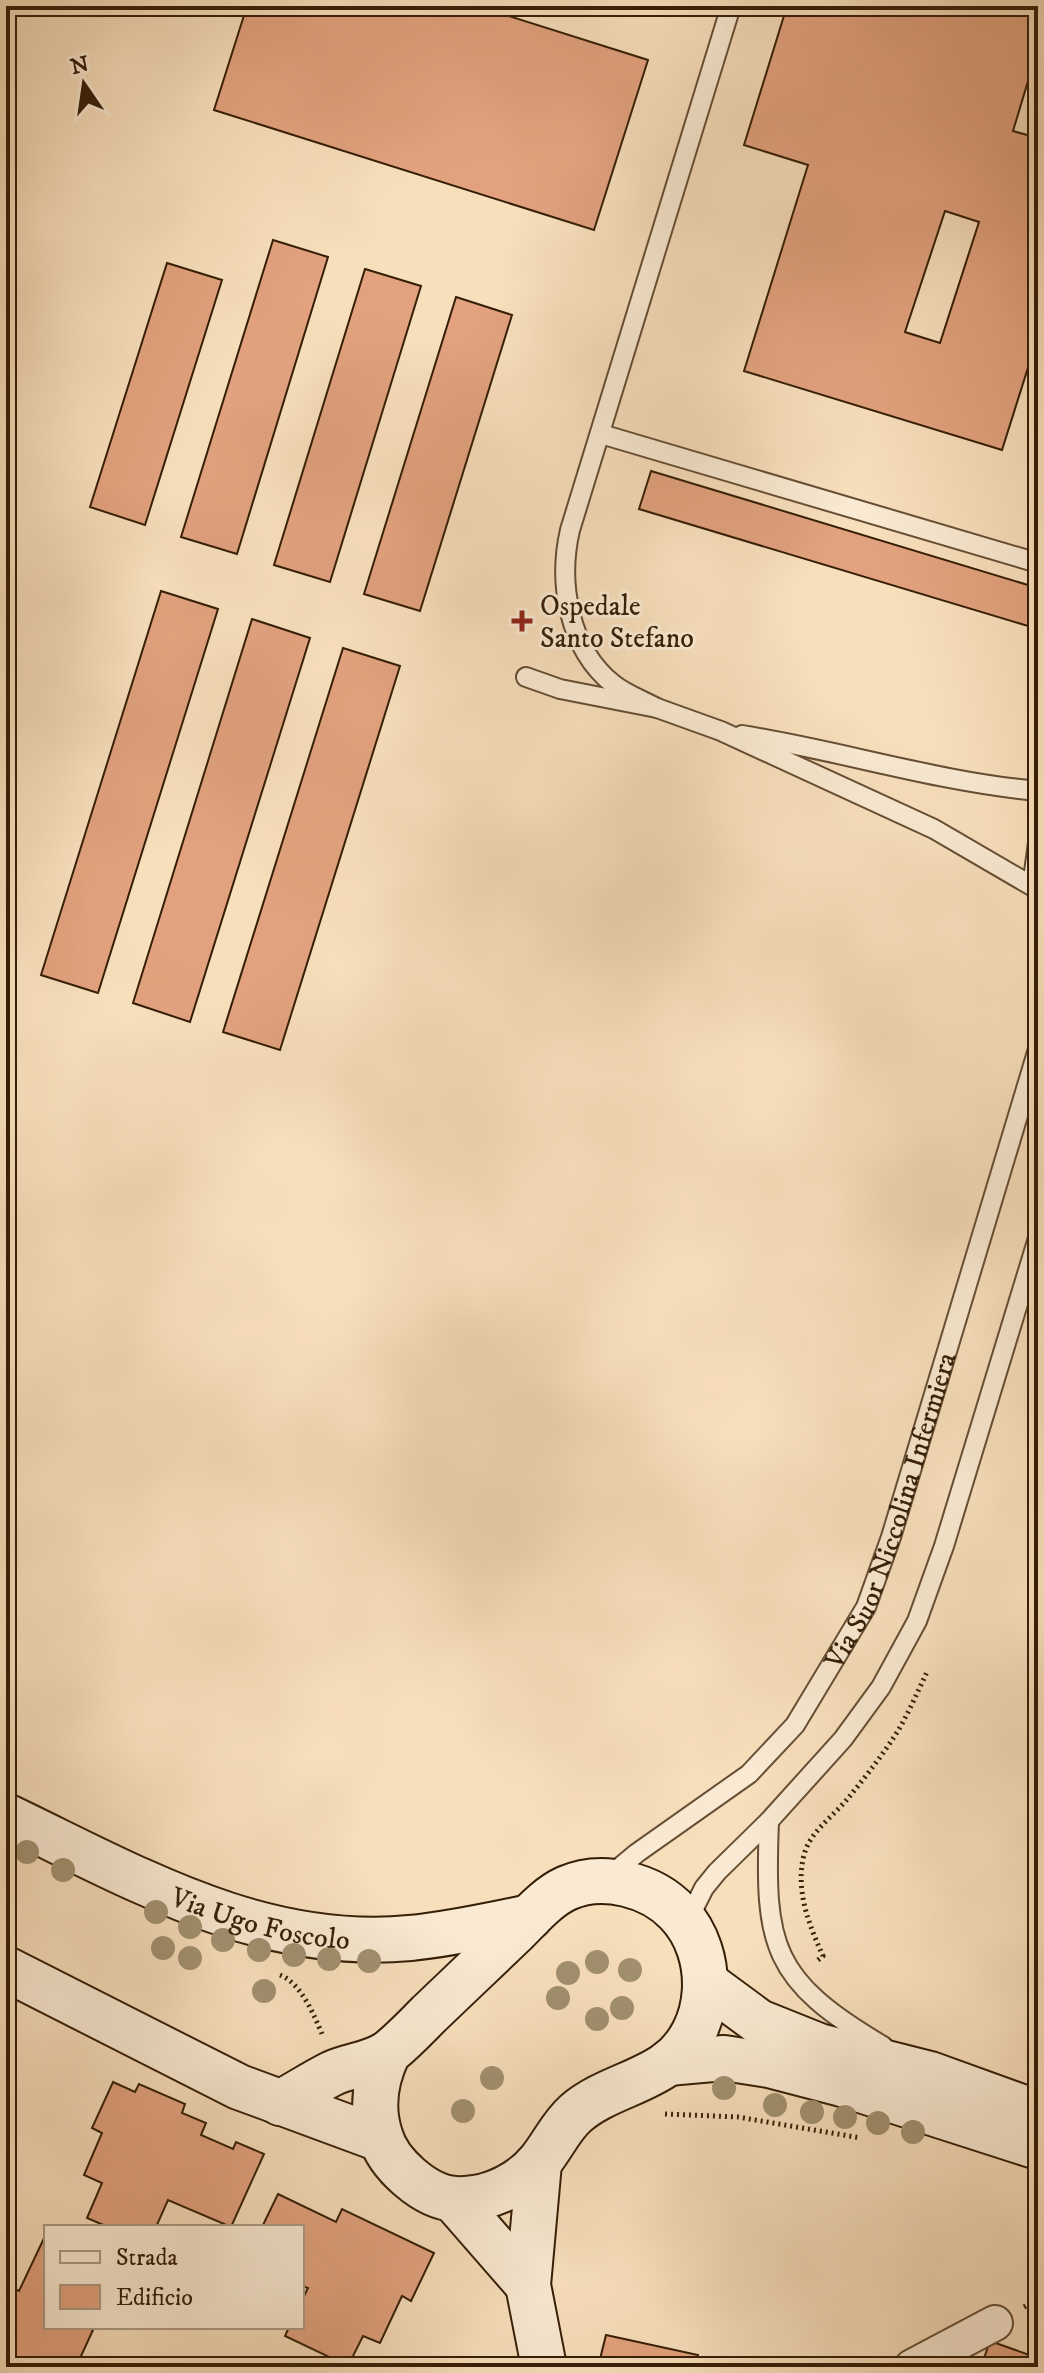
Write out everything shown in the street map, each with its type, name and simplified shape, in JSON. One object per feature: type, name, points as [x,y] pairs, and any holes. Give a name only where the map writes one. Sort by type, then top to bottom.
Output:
[{"type":"street","name":"Via Ugo Foscolo","points":[[6,1816],[206,1910],[292,1934],[362,1939],[407,1938],[530,1917]]},
{"type":"street","name":"Via Ugo Foscolo","points":[[280,2103],[334,2073],[388,2053],[530,1917],[569,1887],[602,1882],[622,1883],[671,1905],[687,1922],[698,1941],[706,1983],[704,2002],[685,2044],[668,2063],[591,2102],[576,2113],[562,2127],[539,2163],[522,2178],[505,2188],[471,2199],[453,2199]]},
{"type":"street","points":[[6,1969],[239,2087],[380,2139],[389,2154],[411,2177],[436,2194],[453,2199],[528,2285]]},
{"type":"street","points":[[706,1983],[759,2022],[829,2049],[930,2074],[1038,2113]]},
{"type":"street","name":"Via Ugo Foscolo","points":[[380,2139],[376,2083],[388,2053]]},
{"type":"street","points":[[668,2063],[724,2058],[769,2065],[842,2084],[1038,2147]]},
{"type":"street","name":"Via Ugo Foscolo","points":[[539,2163],[528,2285],[544,2367]]},
{"type":"street","points":[[912,2367],[995,2323]]},
{"type":"lane","points":[[731,6],[566,545],[567,602],[580,640],[600,672],[614,685],[657,708],[721,731],[934,829],[1038,891]]},
{"type":"lane","points":[[601,434],[1038,563]]},
{"type":"lane","points":[[526,677],[560,689],[657,708]]},
{"type":"lane","points":[[721,731],[788,742],[973,783],[1038,791]]},
{"type":"lane","points":[[1038,843],[1034,872],[1038,891]]},
{"type":"lane","name":"Via Suor Niccolina Infermiera","points":[[602,1882],[666,1832],[749,1774],[776,1747],[795,1725],[866,1607],[891,1537],[1038,1049]]},
{"type":"lane","name":"Via Suor Niccolina Infermiera","points":[[687,1922],[704,1888],[717,1872],[769,1821],[843,1739],[881,1687],[917,1621],[944,1546],[1038,1238]]},
{"type":"lane","points":[[769,1821],[767,1888],[770,1921],[779,1951],[792,1976],[835,2016],[930,2074]]},
{"type":"path","points":[[6,1892],[11,1865]]},
{"type":"path","points":[[655,2114],[738,2117],[872,2139]]},
{"type":"building","points":[[247,6],[477,6],[648,60],[594,230],[214,110]]},
{"type":"building","points":[[787,6],[1038,6],[1038,48],[1013,131],[1038,138],[1038,336],[1002,450],[744,371],[808,165],[744,145]],"holes":[[[945,211],[979,222],[940,343],[905,332]]]},
{"type":"building","points":[[273,240],[328,257],[237,554],[181,537]]},
{"type":"building","points":[[167,263],[222,280],[145,525],[90,507]]},
{"type":"building","points":[[365,269],[421,286],[330,582],[274,565]]},
{"type":"building","points":[[456,297],[512,315],[420,611],[364,594]]},
{"type":"building","points":[[651,471],[1038,588],[1038,629],[639,509]]},
{"type":"building","points":[[161,591],[218,609],[98,993],[41,975]]},
{"type":"building","points":[[252,619],[310,638],[190,1022],[133,1003]]},
{"type":"building","points":[[343,648],[400,666],[280,1050],[223,1032]]},
{"type":"building","points":[[113,2082],[135,2092],[139,2084],[185,2104],[182,2113],[206,2123],[201,2135],[233,2149],[236,2142],[264,2154],[232,2225],[168,2200],[157,2225],[103,2225],[87,2218],[102,2183],[84,2175],[102,2133],[92,2128]]},
{"type":"building","points":[[278,2194],[336,2222],[342,2209],[434,2253],[411,2301],[402,2296],[380,2343],[363,2336],[348,2366],[285,2336],[288,2329],[304,2329],[304,2296],[308,2288],[304,2287],[304,2225],[263,2225]]},
{"type":"building","points":[[44,2238],[44,2329],[93,2330],[76,2367],[6,2367],[6,2285],[19,2291]]},
{"type":"building","points":[[606,2335],[698,2355],[697,2367],[598,2367]]},
{"type":"building","points":[[990,2341],[1038,2358],[1038,2367],[981,2367]]},
{"type":"place","name":"Ospedale Santo Stefano","points":[[522,621]]}]
